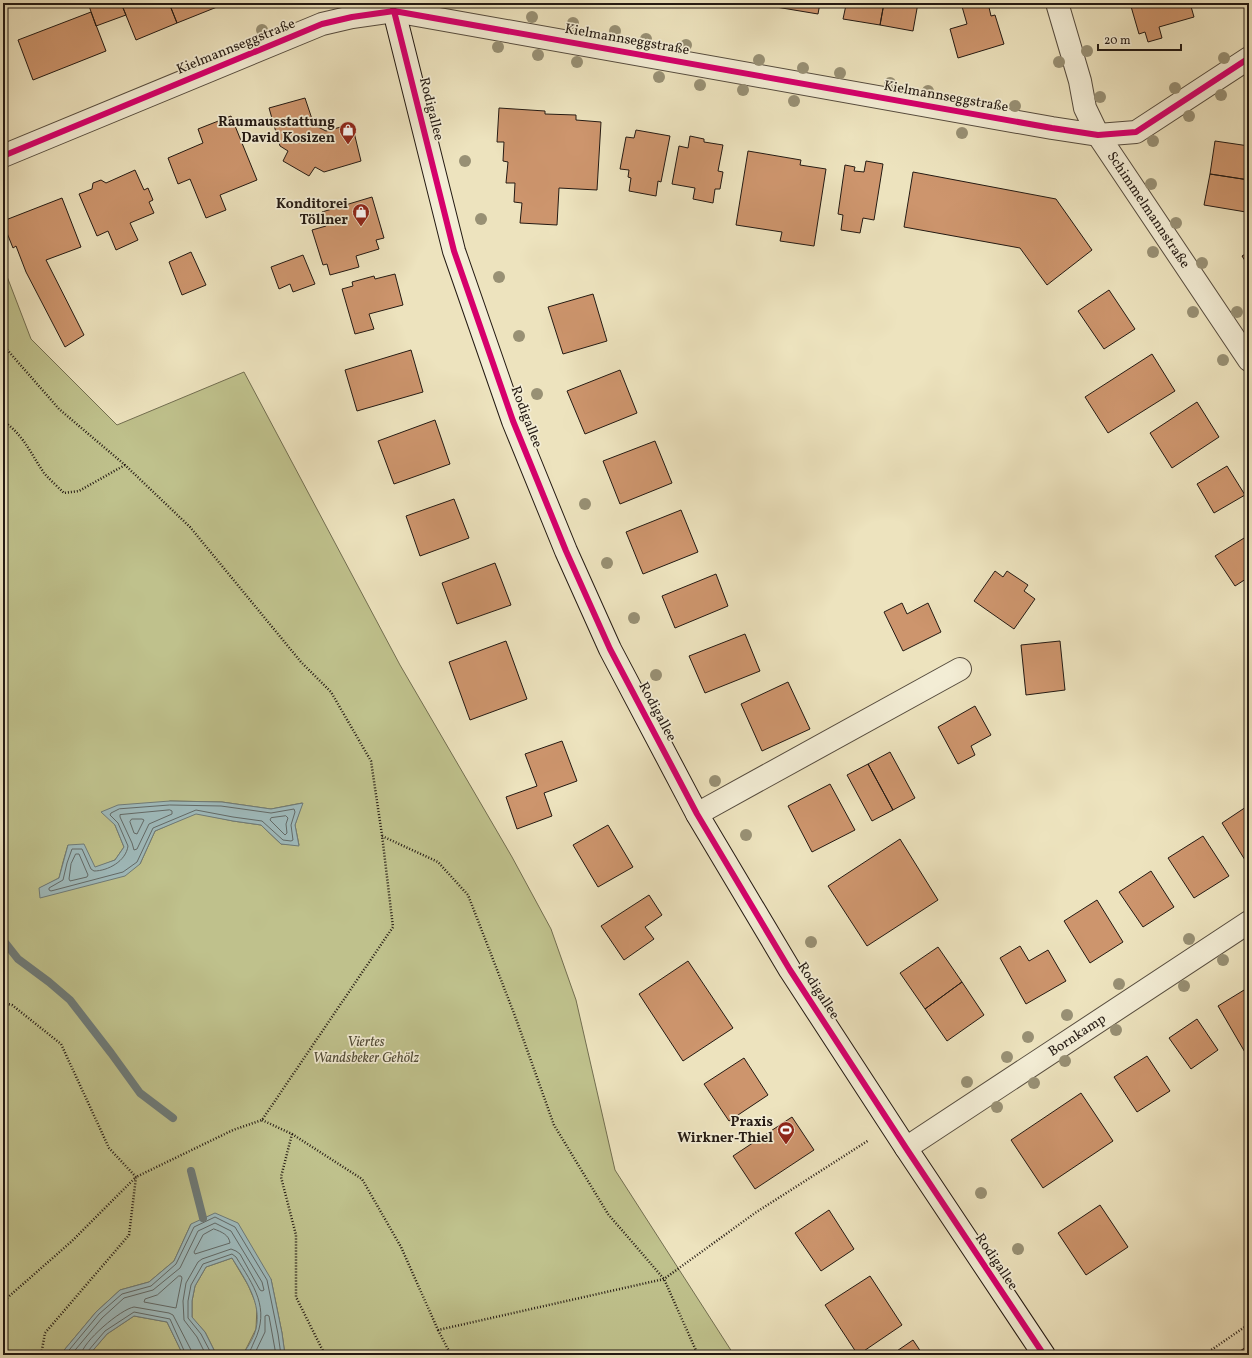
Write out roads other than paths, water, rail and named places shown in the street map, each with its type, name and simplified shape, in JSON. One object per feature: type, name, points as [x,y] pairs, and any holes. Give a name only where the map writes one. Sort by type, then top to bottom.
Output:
[{"type":"street","name":"Schimmelmannstraße","points":[[1057,3],[1080,81],[1085,108],[1098,135],[1249,360]]},
{"type":"street","name":"Kielmannseggstraße","points":[[3,156],[322,24],[393,7],[1012,121],[1098,135],[1136,132],[1249,58]]},
{"type":"street","name":"Rodigallee","points":[[393,7],[454,251],[513,421],[566,551],[610,649],[697,814],[790,970],[1044,1355]]},
{"type":"street","points":[[697,814],[960,669]]},
{"type":"street","name":"Bornkamp","points":[[906,1148],[1249,922]]},
{"type":"water","points":[[170,801],[222,802],[271,809],[303,803],[295,825],[299,846],[281,844],[261,825],[196,814],[155,831],[140,864],[125,876],[40,898],[39,888],[59,878],[68,845],[84,844],[95,867],[115,860],[124,847],[115,825],[101,812],[118,805]]},
{"type":"water","points":[[215,1213],[238,1223],[271,1279],[285,1355],[183,1355],[167,1322],[134,1316],[107,1334],[89,1355],[60,1355],[96,1312],[120,1290],[149,1282],[174,1261],[191,1224]],"holes":[[[232,1258],[251,1292],[257,1310],[256,1329],[253,1338],[245,1351],[216,1354],[205,1332],[192,1317],[192,1301],[195,1286],[206,1267]]]},
{"type":"waterway","points":[[3,940],[18,959],[70,1000],[140,1093],[173,1118]]},
{"type":"waterway","points":[[191,1171],[203,1218]]},
{"type":"place","name":"Raumausstattung David Kosizen","points":[[348,145]]},
{"type":"place","name":"Konditorei Töllner","points":[[361,227]]},
{"type":"place","name":"Praxis Wirkner-Thiel","points":[[786,1145]]},
{"type":"park label","name":"Viertes Wandsbeker Gehölz","points":[[366,1050]]}]
